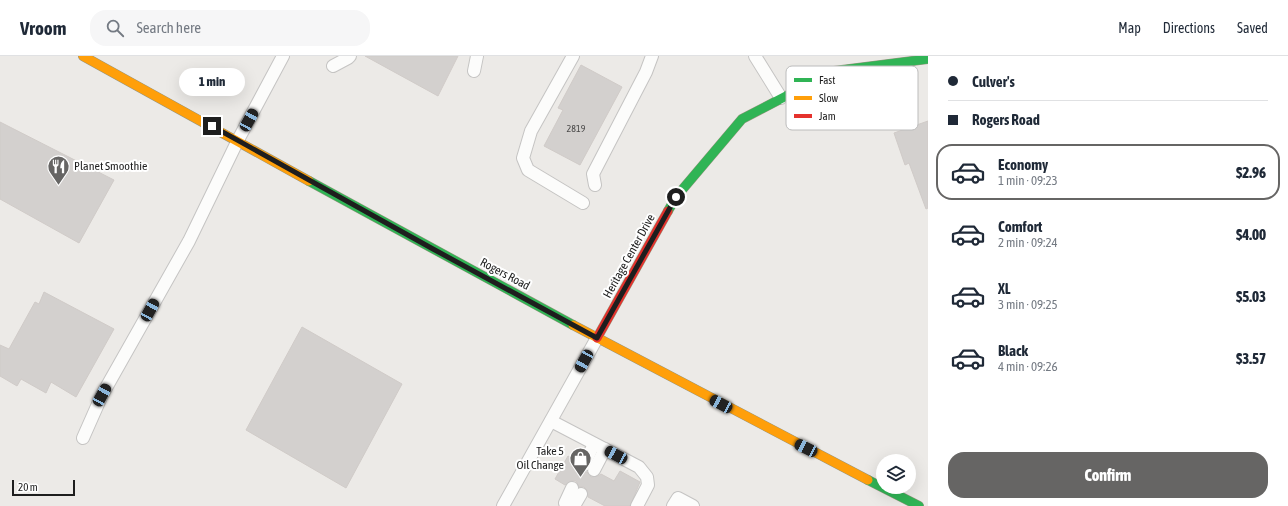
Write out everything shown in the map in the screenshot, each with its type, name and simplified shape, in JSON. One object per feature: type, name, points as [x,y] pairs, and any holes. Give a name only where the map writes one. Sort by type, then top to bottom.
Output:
[{"type":"main road","name":"Rogers Road","points":[[83,56],[597,338],[919,506]]},
{"type":"main road","name":"Heritage Center Drive","points":[[873,66],[928,59]]},
{"type":"main road","name":"Heritage Center Drive","points":[[597,338],[676,197],[742,119],[786,96]]},
{"type":"lane","points":[[83,438],[102,395],[189,241],[238,140],[283,56]]},
{"type":"lane","points":[[333,66],[350,56]]},
{"type":"lane","points":[[474,71],[477,56]]},
{"type":"lane","points":[[573,56],[531,131],[523,158],[528,170],[583,203]]},
{"type":"lane","points":[[595,185],[593,174],[646,72],[652,56]]},
{"type":"lane","points":[[755,56],[782,98]]},
{"type":"lane","points":[[503,506],[597,338]]},
{"type":"lane","points":[[551,421],[638,467],[647,477],[648,484],[637,506]]},
{"type":"lane","points":[[594,444],[589,467],[605,449]]},
{"type":"lane","points":[[570,504],[577,491]]},
{"type":"lane","points":[[673,506],[678,498],[693,506]]},
{"type":"building","points":[[365,56],[458,56],[438,96]]},
{"type":"building","points":[[581,65],[622,87],[580,165],[544,146],[563,110],[558,108]]},
{"type":"building","points":[[928,121],[928,208],[926,209],[909,163],[905,165],[894,133],[902,130],[918,130],[918,125]]},
{"type":"building","points":[[0,122],[114,180],[79,243],[0,199]]},
{"type":"building","points":[[44,292],[114,329],[76,397],[51,382],[46,393],[21,379],[17,386],[0,376],[0,345],[9,349],[35,302],[39,304]]},
{"type":"building","points":[[302,327],[402,384],[346,488],[246,430]]},
{"type":"building","points":[[568,456],[577,461],[578,470],[581,472],[587,472],[591,477],[601,474],[614,481],[620,471],[640,482],[630,506],[605,506],[588,497],[587,490],[584,487],[579,487],[576,481],[571,481],[565,485],[555,479]]},
{"type":"traffic: fast","points":[[873,66],[928,59]]},
{"type":"traffic: fast","points":[[668,211],[676,197],[742,119],[786,96]]},
{"type":"traffic: fast","points":[[309,181],[573,325]]},
{"type":"traffic: fast","points":[[868,480],[919,506]]},
{"type":"traffic: slow","points":[[83,56],[309,181]]},
{"type":"traffic: slow","points":[[573,325],[868,480]]},
{"type":"traffic: jam","points":[[597,338],[668,211]]},
{"type":"place","name":"Planet Smoothie","points":[[59,186]]},
{"type":"place","name":"Take 5 Oil Change","points":[[580,478]]},
{"type":"route","points":[[212,126],[597,338],[676,197]]}]
